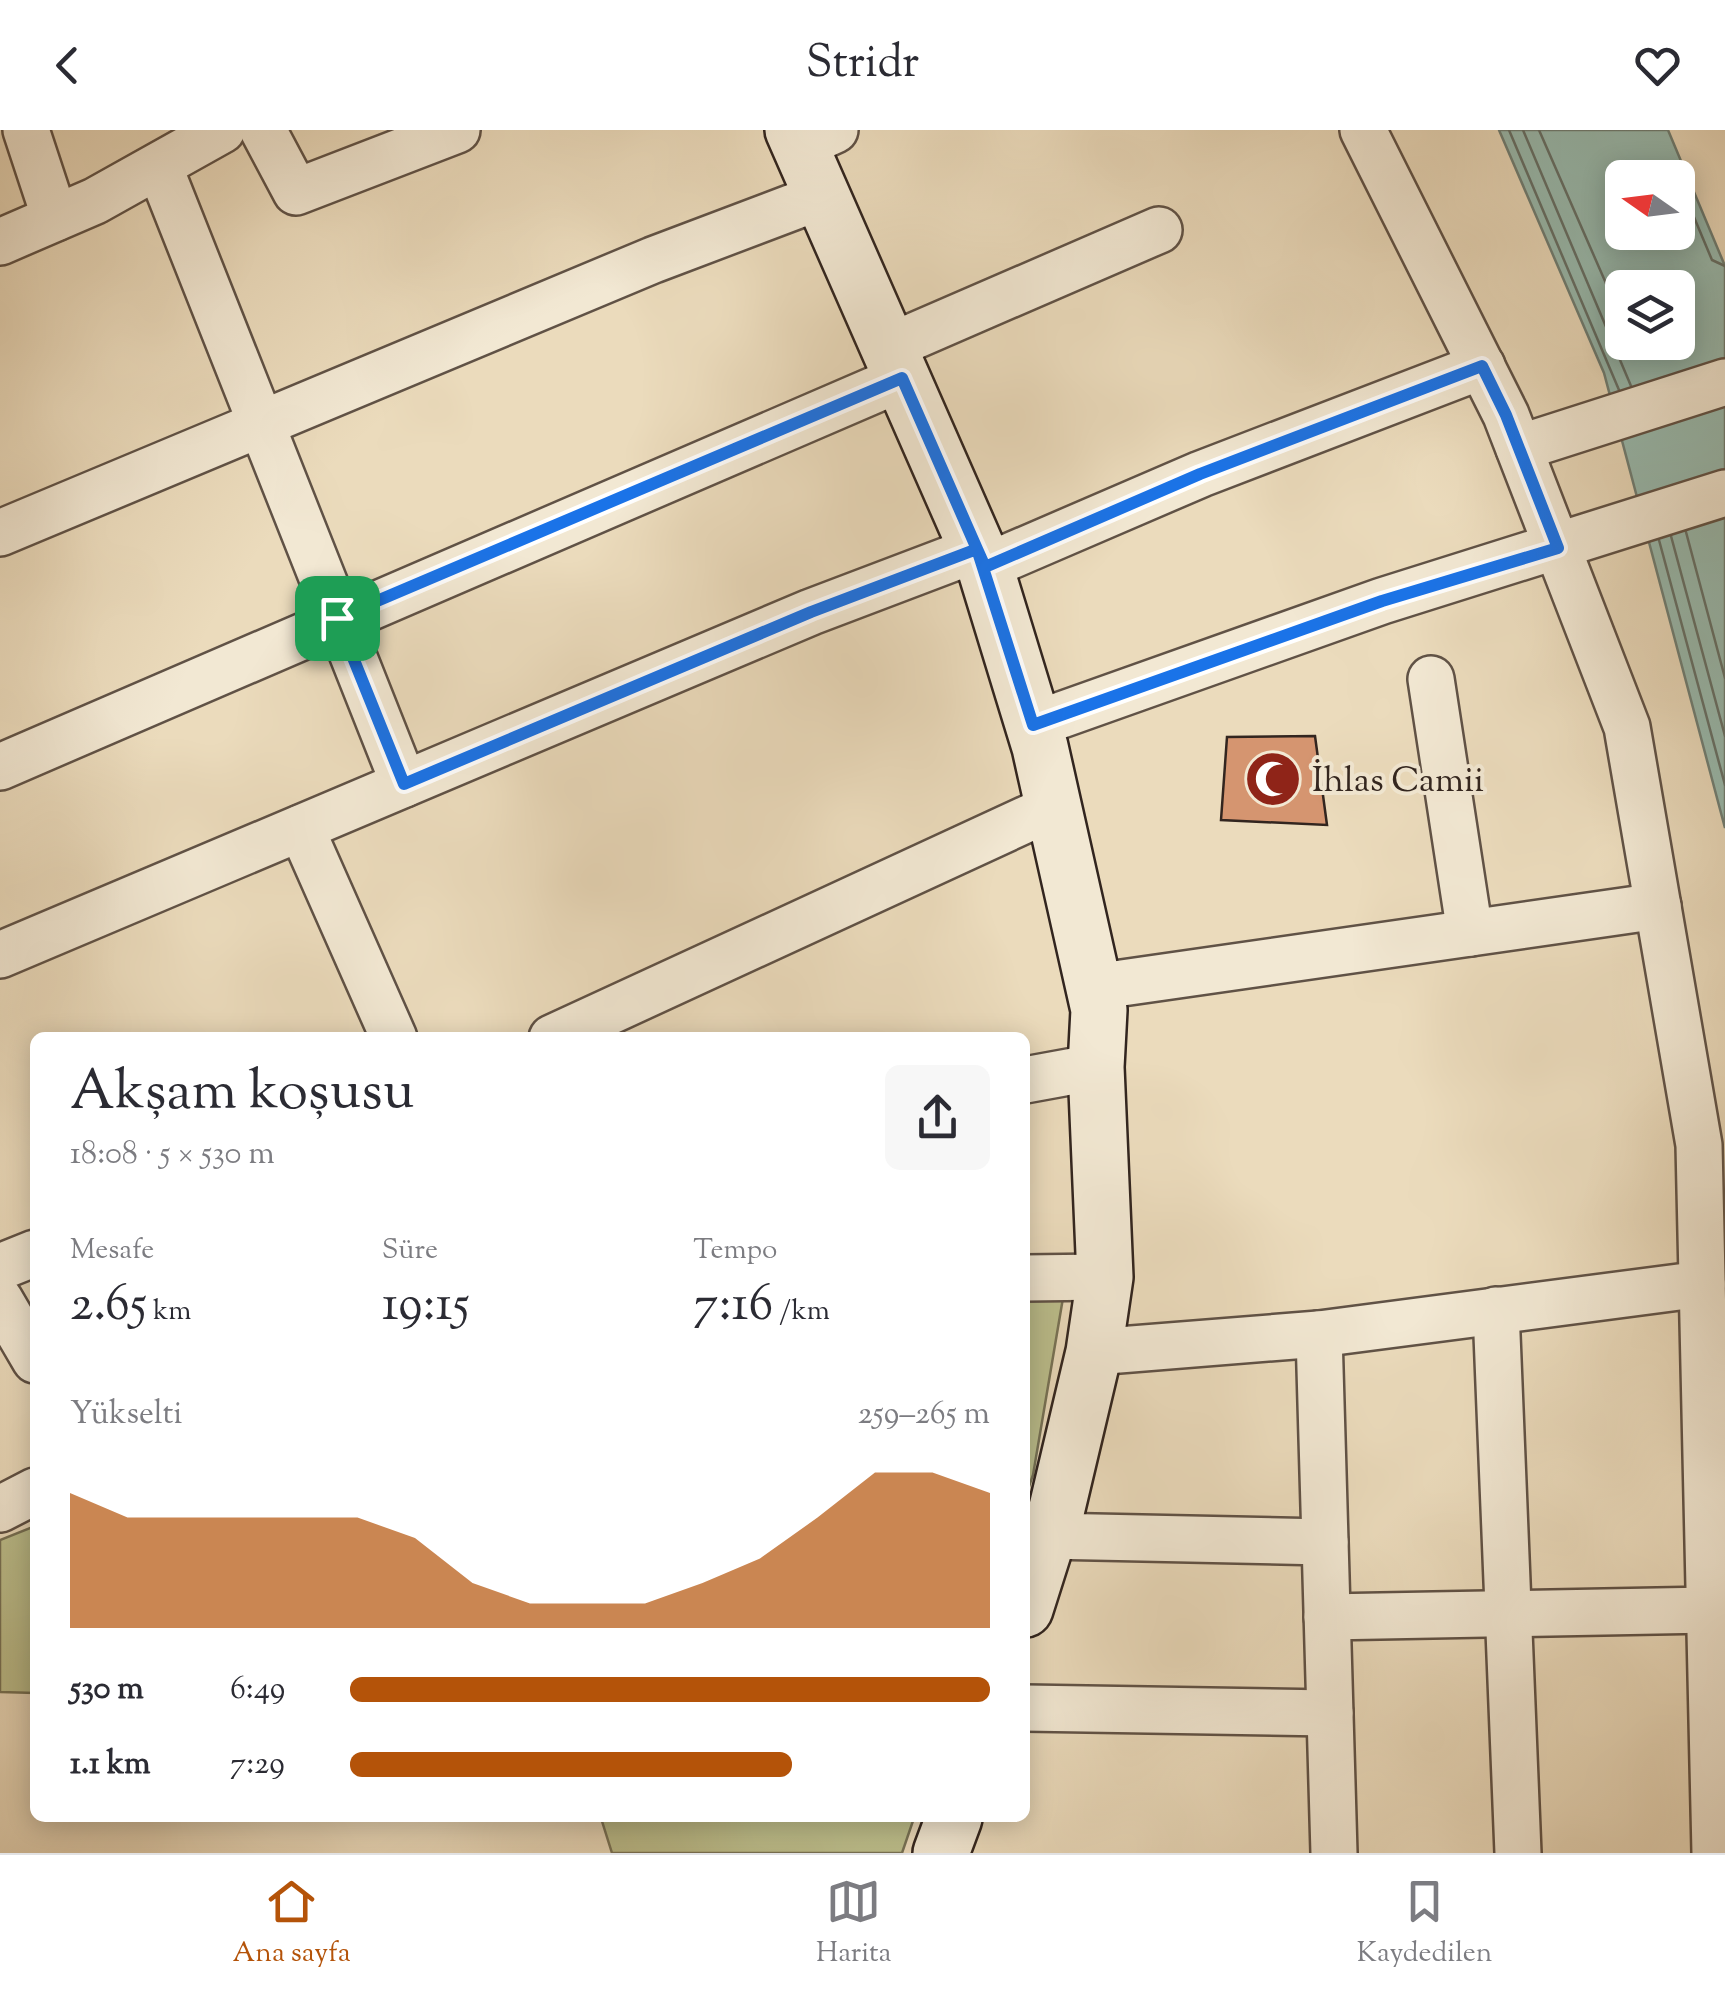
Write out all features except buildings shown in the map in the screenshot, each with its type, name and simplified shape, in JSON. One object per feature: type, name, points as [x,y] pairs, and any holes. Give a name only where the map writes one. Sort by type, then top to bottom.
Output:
[{"type":"main road","points":[[810,135],[822,196],[981,558],[1033,725],[1100,1010],[1096,1067],[1105,1277],[1094,1352],[1030,1593]]},
{"type":"main road","points":[[941,1853],[953,1822]]},
{"type":"street","points":[[26,130],[54,218]]},
{"type":"street","points":[[0,242],[158,166],[222,130]]},
{"type":"street","points":[[263,130],[296,192],[456,130]]},
{"type":"street","points":[[1363,130],[1519,448],[1627,728],[1699,1145],[1715,1853]]},
{"type":"street","points":[[158,166],[404,784]]},
{"type":"street","points":[[0,532],[653,260],[822,196]]},
{"type":"street","points":[[0,767],[337,618],[895,362],[1159,230]]},
{"type":"street","points":[[0,956],[811,612],[981,558],[1482,366]]},
{"type":"street","points":[[1519,448],[1725,382]]},
{"type":"street","points":[[1033,725],[1382,601],[1725,492]]},
{"type":"street","points":[[1431,679],[1470,933]]},
{"type":"street","points":[[565,1032],[1053,807]]},
{"type":"street","points":[[300,828],[391,1032]]},
{"type":"street","points":[[1094,986],[1658,906]]},
{"type":"street","points":[[1030,1079],[1096,1067]]},
{"type":"street","points":[[0,1268],[30,1255]]},
{"type":"street","points":[[1030,1278],[1105,1277]]},
{"type":"street","points":[[1094,1352],[1318,1334],[1702,1284]]},
{"type":"street","points":[[0,1300],[30,1351]]},
{"type":"street","points":[[1496,1310],[1518,1853]]},
{"type":"street","points":[[1318,1334],[1334,1853]]},
{"type":"street","points":[[0,1508],[30,1494]]},
{"type":"street","points":[[1048,1536],[1325,1542]]},
{"type":"street","points":[[1327,1616],[1710,1610]]},
{"type":"street","points":[[1030,1708],[1330,1713]]},
{"type":"green space","points":[[1064,1292],[1030,1484],[1030,1293]]},
{"type":"green space","points":[[30,1528],[30,1693],[0,1692],[0,1540]]},
{"type":"green space","points":[[602,1822],[913,1822],[902,1853],[612,1853]]},
{"type":"water","points":[[1499,130],[1668,130],[1681,160],[1605,160],[1605,250],[1695,250],[1695,194],[1725,266],[1725,828],[1604,373]]},
{"type":"place","name":"İhlas Camii","points":[[1273,779]]},
{"type":"route","points":[[1482,366],[1506,415],[1558,548],[1382,601],[1033,725],[977,549],[811,612],[404,784],[337,618],[902,378],[985,567],[1200,474],[1482,366]]}]
